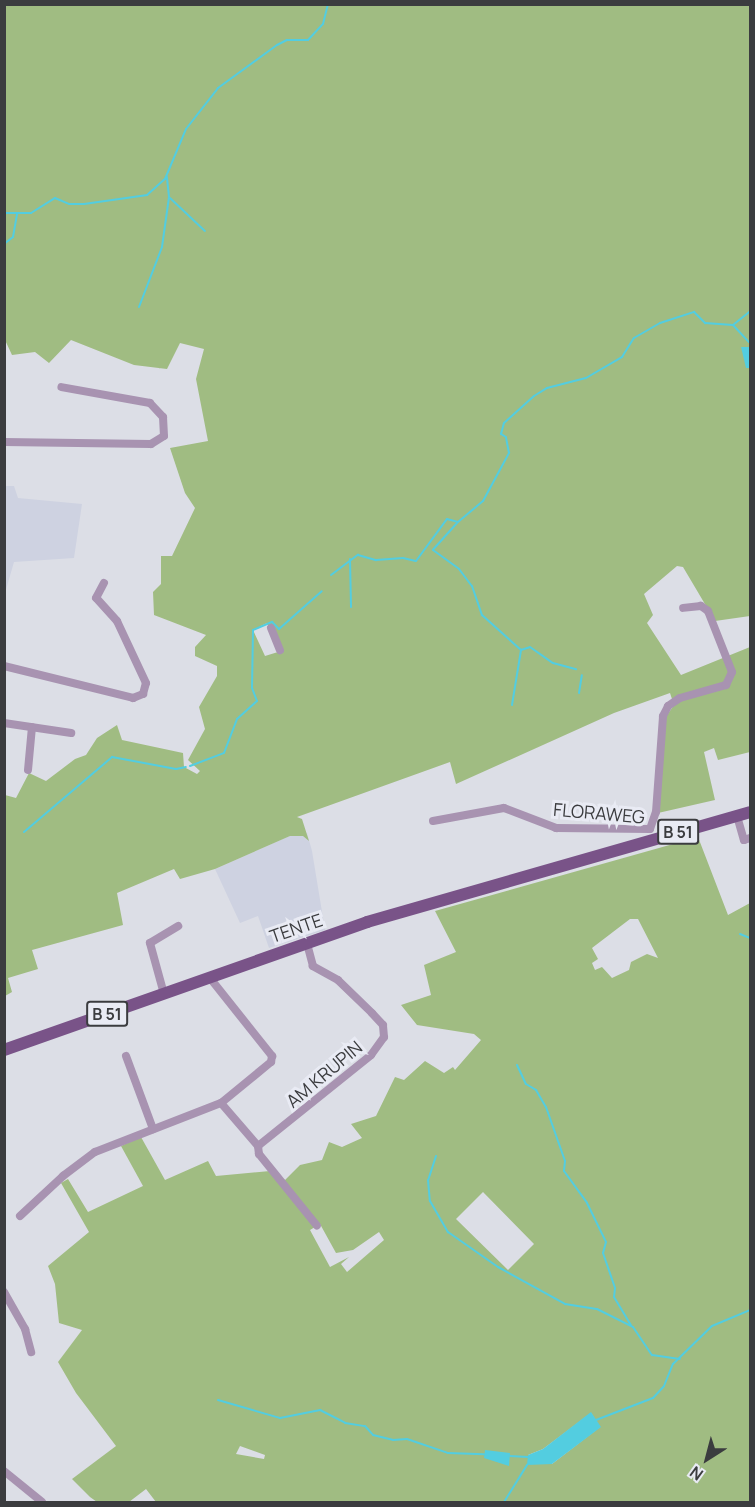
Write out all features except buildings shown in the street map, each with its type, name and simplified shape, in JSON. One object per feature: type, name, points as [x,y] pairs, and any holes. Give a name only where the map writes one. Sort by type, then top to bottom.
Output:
[{"type":"main road","name":"B 51","points":[[651,834],[750,812]]},
{"type":"main road","name":"TENTE","points":[[4,1050],[307,943],[605,853],[651,834]]},
{"type":"street","points":[[4,442],[151,444],[164,436],[163,417],[150,403],[61,387]]},
{"type":"street","points":[[4,666],[133,698],[143,694],[146,683],[117,621],[96,598],[104,583]]},
{"type":"street","points":[[651,834],[656,812],[663,716],[668,706],[680,698],[726,685],[732,672],[708,611],[701,606],[683,608]]},
{"type":"street","points":[[271,628],[280,650]]},
{"type":"street","points":[[4,723],[71,733]]},
{"type":"street","points":[[28,770],[32,727]]},
{"type":"street","name":"FLORAWEG","points":[[433,821],[504,808],[556,828],[651,834]]},
{"type":"street","points":[[737,816],[744,840],[750,838]]},
{"type":"street","points":[[164,994],[150,943],[178,926]]},
{"type":"street","name":"AM KRUPIN","points":[[258,1146],[371,1055],[384,1037],[383,1025],[374,1015],[338,980],[313,966],[307,943]]},
{"type":"street","points":[[20,1216],[63,1176],[95,1152],[221,1103],[271,1062],[272,1056],[210,978]]},
{"type":"street","points":[[126,1056],[153,1129]]},
{"type":"street","points":[[221,1103],[258,1146],[259,1154],[316,1226]]},
{"type":"street","points":[[4,1292],[6,1306],[25,1329],[31,1352]]},
{"type":"street","points":[[4,1471],[42,1503]]},
{"type":"shaded area","points":[[5,486],[14,486],[18,498],[82,504],[74,558],[14,562],[5,593]]},
{"type":"shaded area","points":[[301,831],[307,833],[312,851],[325,930],[269,948],[258,916],[240,923],[215,869]]},
{"type":"green space","points":[[5,5],[750,5],[750,616],[715,621],[683,567],[677,566],[644,594],[653,615],[647,623],[681,675],[750,647],[750,752],[718,760],[714,748],[704,752],[715,800],[658,813],[665,718],[674,705],[670,693],[614,713],[456,784],[450,762],[297,817],[302,819],[309,841],[303,836],[290,836],[215,869],[180,879],[174,869],[117,893],[123,925],[32,950],[38,969],[8,978],[12,992],[5,996],[5,795],[16,798],[29,773],[46,781],[75,759],[86,755],[97,738],[117,725],[122,740],[183,753],[184,767],[197,774],[200,771],[188,760],[205,729],[199,707],[217,676],[217,666],[195,656],[195,647],[206,635],[154,615],[153,592],[161,584],[161,556],[172,556],[195,508],[185,493],[170,448],[208,441],[196,379],[204,349],[180,343],[167,369],[134,365],[71,340],[49,363],[35,352],[12,355],[5,340]],"holes":[[[267,623],[278,652],[265,656],[253,630]]]},
{"type":"green space","points":[[698,837],[728,915],[750,903],[750,1502],[156,1502],[146,1489],[129,1502],[97,1502],[72,1479],[116,1446],[76,1393],[58,1362],[82,1330],[59,1323],[55,1284],[48,1266],[89,1232],[61,1183],[68,1179],[88,1212],[143,1186],[121,1146],[141,1137],[165,1180],[208,1161],[216,1176],[270,1171],[285,1180],[300,1165],[322,1160],[329,1142],[342,1147],[362,1138],[351,1124],[376,1116],[395,1077],[404,1080],[425,1061],[444,1073],[453,1067],[455,1070],[481,1040],[474,1034],[417,1025],[401,1005],[431,995],[424,965],[456,952],[435,911]],"holes":[[[630,919],[638,919],[658,958],[647,954],[631,962],[629,970],[612,978],[602,967],[595,970],[592,963],[598,959],[592,948]],[[483,1192],[534,1244],[508,1270],[456,1219]],[[320,1224],[336,1253],[353,1250],[379,1232],[384,1240],[347,1272],[341,1264],[349,1257],[330,1267],[310,1230]],[[591,1413],[600,1427],[552,1464],[528,1455],[543,1449]],[[240,1446],[265,1455],[264,1459],[236,1454]]]},
{"type":"water","points":[[741,347],[750,347],[750,368],[746,368]]},
{"type":"water","points":[[591,1412],[601,1427],[552,1464],[527,1465],[528,1455],[543,1449]]},
{"type":"water","points":[[485,1450],[510,1453],[509,1466],[484,1458]]},
{"type":"waterway","points":[[4,213],[31,213],[55,198],[69,204],[84,204],[147,195],[165,179],[186,129],[218,88],[277,45],[287,40],[308,40],[323,24],[328,4]]},
{"type":"waterway","points":[[139,307],[162,247],[169,197],[167,177]]},
{"type":"waterway","points":[[170,198],[205,231]]},
{"type":"waterway","points":[[4,244],[13,237],[17,214]]},
{"type":"waterway","points":[[331,575],[358,555],[376,560],[403,558],[416,561],[447,519],[458,522],[483,501],[509,453],[506,437],[501,434],[504,423],[534,396],[547,388],[586,378],[622,357],[634,338],[660,323],[694,312],[705,323],[733,325],[750,311]]},
{"type":"waterway","points":[[733,325],[749,342]]},
{"type":"waterway","points":[[457,523],[433,550],[459,569],[472,586],[482,615],[521,650],[530,647],[553,663],[576,669]]},
{"type":"waterway","points":[[350,559],[351,607]]},
{"type":"waterway","points":[[190,766],[224,753],[237,719],[257,701],[252,688],[253,630],[272,622],[279,629],[322,591]]},
{"type":"waterway","points":[[512,705],[521,650]]},
{"type":"waterway","points":[[579,693],[582,675]]},
{"type":"waterway","points":[[24,832],[112,757],[176,769],[186,767]]},
{"type":"waterway","points":[[740,934],[750,938]]},
{"type":"waterway","points":[[517,1065],[526,1084],[536,1090],[546,1107],[565,1161],[564,1171],[587,1203],[606,1242],[603,1253],[615,1288],[614,1297],[631,1325]]},
{"type":"waterway","points":[[436,1156],[428,1180],[430,1201],[448,1232],[498,1267],[565,1304],[597,1309],[633,1327],[652,1355],[680,1359]]},
{"type":"waterway","points":[[596,1420],[653,1398],[664,1386],[673,1364],[712,1326],[750,1310]]},
{"type":"waterway","points":[[218,1400],[280,1418],[320,1410],[345,1423],[365,1426],[373,1435],[393,1440],[407,1439],[448,1453],[484,1454]]},
{"type":"waterway","points":[[510,1456],[528,1457]]},
{"type":"waterway","points":[[504,1502],[527,1465]]}]
